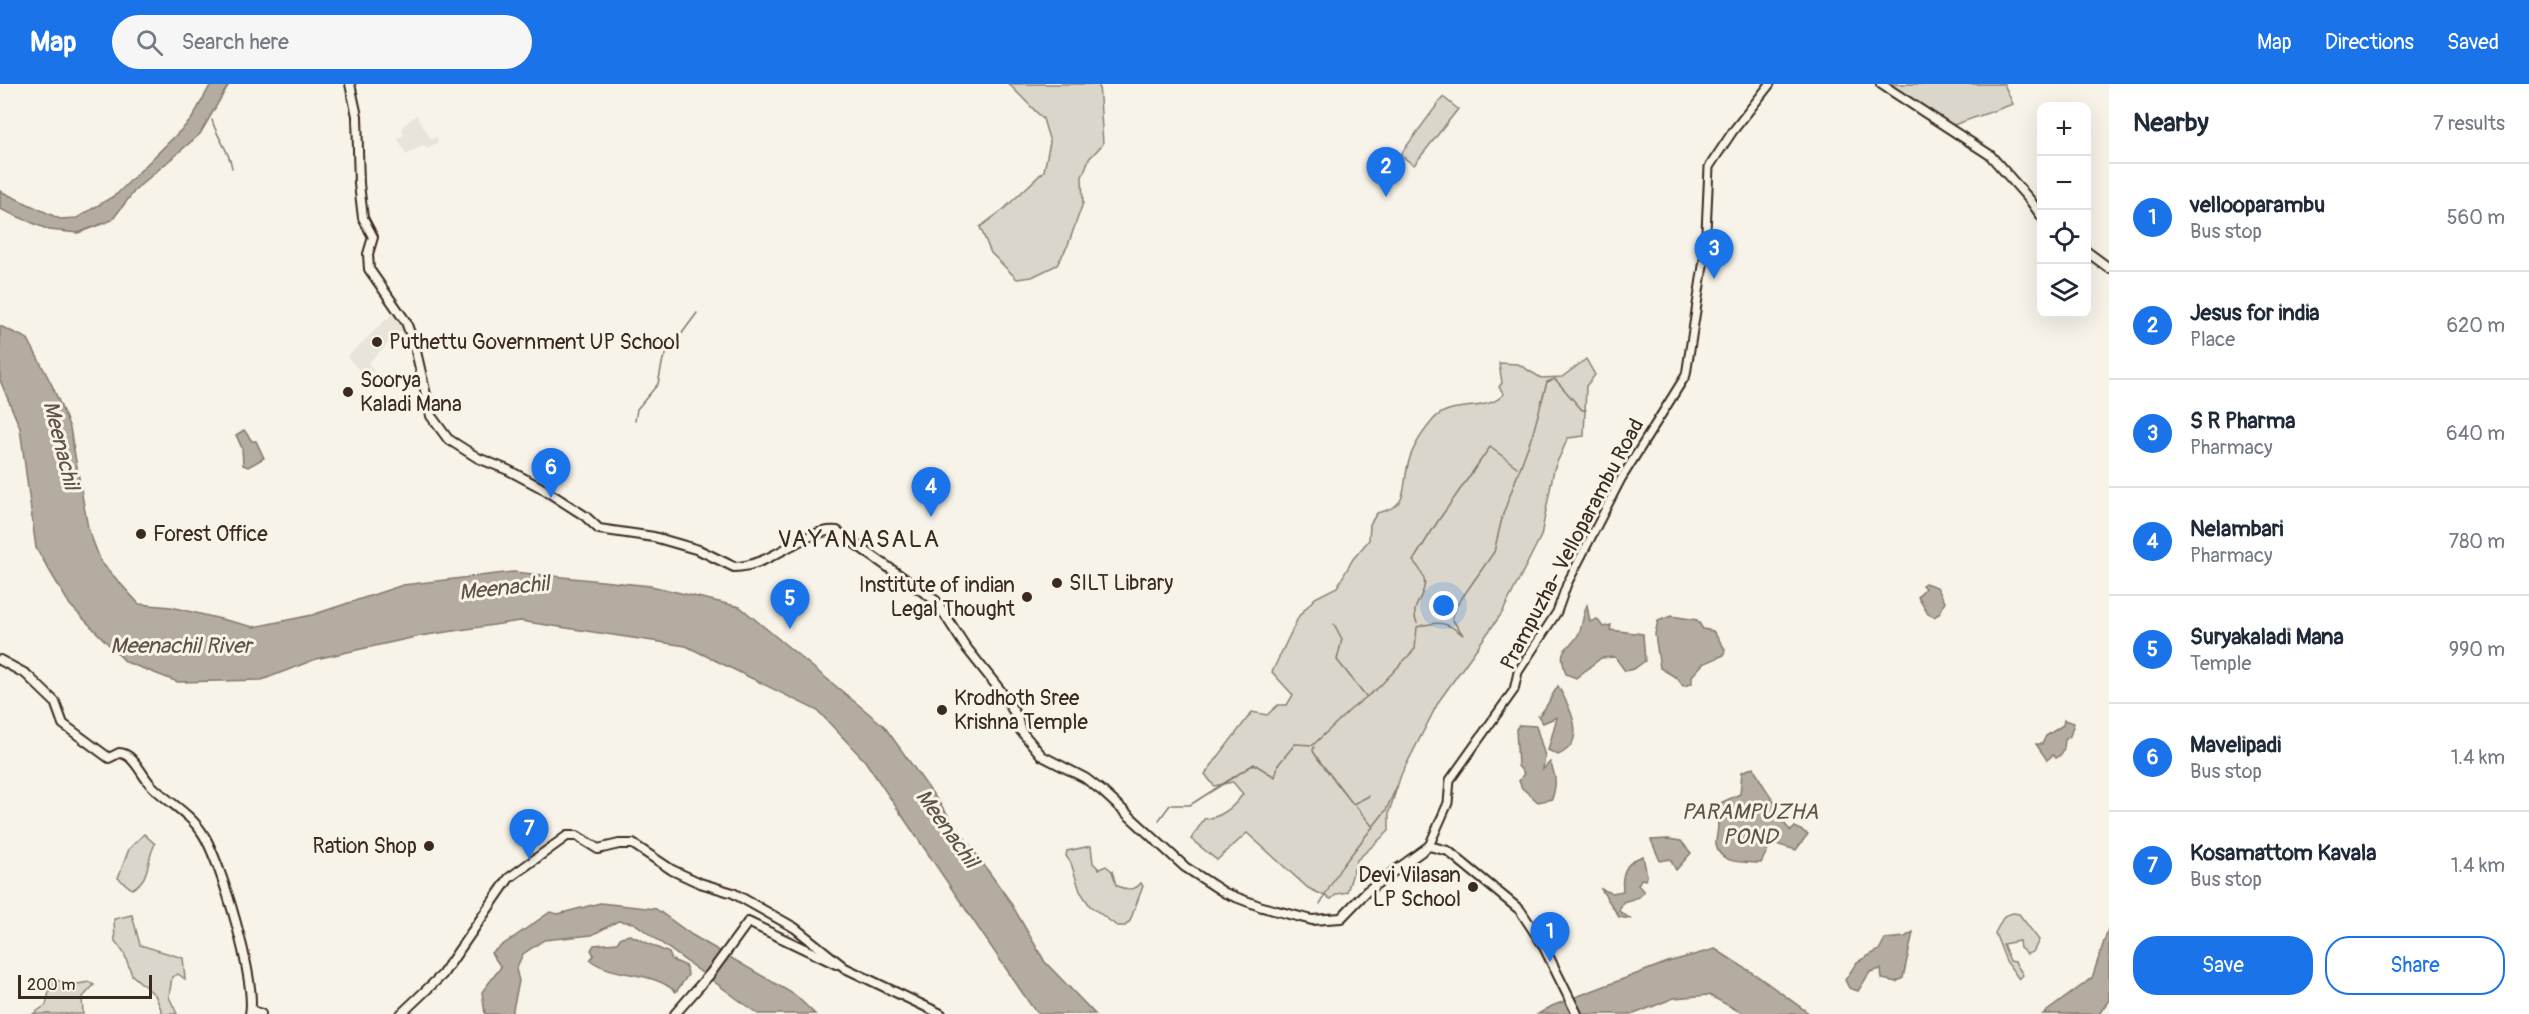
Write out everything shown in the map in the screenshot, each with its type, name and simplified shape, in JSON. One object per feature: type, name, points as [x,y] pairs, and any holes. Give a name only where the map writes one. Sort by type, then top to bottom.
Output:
[{"type":"main road","points":[[350,84],[357,116],[358,184],[363,218],[373,237],[368,254],[369,269],[406,322],[415,347],[431,416],[455,444],[540,487],[585,516],[599,529],[654,537],[699,550],[734,567],[778,555],[818,533],[837,531],[936,601],[965,646],[1000,690],[1016,715],[1020,731],[1042,756],[1084,778],[1102,791],[1185,867],[1225,893],[1262,907],[1312,920],[1341,918],[1367,891],[1429,846],[1448,851],[1520,910],[1543,945],[1577,1014]]},
{"type":"main road","points":[[1881,84],[1990,155],[2037,210]]},
{"type":"main road","points":[[2091,255],[2109,268]]},
{"type":"main road","points":[[0,660],[26,674],[55,702],[63,724],[97,752],[109,758],[119,753],[129,756],[160,795],[179,809],[202,833],[229,894],[244,961],[250,1012],[261,1014]]},
{"type":"main road","points":[[401,1014],[442,975],[509,878],[567,836],[577,836],[598,849],[619,844],[633,844],[672,870],[700,883],[733,892],[795,928],[845,968]]},
{"type":"main road","points":[[675,1014],[722,959],[748,922],[941,1014]]},
{"type":"street","name":"Prampuzha- Velloparambu Road","points":[[1429,846],[1448,804],[1450,780],[1514,690],[1518,672],[1557,612],[1567,584],[1621,479],[1686,375],[1705,253],[1709,167],[1733,131],[1770,84]]},
{"type":"shaded area","points":[[1009,84],[1099,84],[1103,144],[1089,159],[1082,177],[1083,203],[1068,245],[1057,265],[1032,277],[1017,279],[991,253],[980,227],[1004,209],[1044,171],[1050,142],[1043,119]]},
{"type":"shaded area","points":[[1886,84],[2004,84],[2013,104],[1951,126]]},
{"type":"shaded area","points":[[1443,97],[1458,109],[1414,165],[1400,155]]},
{"type":"shaded area","points":[[416,115],[431,139],[436,137],[438,142],[428,149],[423,145],[406,155],[398,139],[404,135],[402,127]]},
{"type":"shaded area","name":"Puthettu Government UP School","points":[[395,311],[405,327],[368,363],[374,371],[367,374],[361,372],[347,357]]},
{"type":"shaded area","points":[[1586,359],[1595,375],[1586,386],[1584,436],[1568,438],[1554,469],[1541,536],[1502,613],[1439,701],[1401,775],[1389,812],[1389,831],[1357,860],[1347,892],[1337,894],[1331,899],[1308,888],[1247,833],[1217,860],[1191,839],[1204,819],[1216,817],[1226,811],[1243,794],[1233,782],[1214,786],[1205,774],[1252,712],[1267,715],[1278,705],[1287,705],[1293,695],[1272,672],[1299,616],[1315,598],[1337,587],[1353,559],[1369,540],[1370,524],[1377,513],[1399,503],[1411,456],[1424,431],[1440,414],[1449,410],[1488,404],[1504,394],[1499,387],[1502,383],[1499,363],[1518,364],[1541,378],[1562,377]]},
{"type":"shaded area","points":[[144,834],[155,844],[145,875],[132,889],[118,878],[129,849]]},
{"type":"shaded area","points":[[1091,846],[1093,863],[1099,869],[1106,866],[1112,871],[1116,885],[1129,889],[1141,883],[1143,886],[1130,921],[1125,926],[1117,926],[1090,906],[1080,891],[1071,863],[1066,856],[1067,851]]},
{"type":"shaded area","points":[[2019,914],[2039,940],[2033,952],[2027,954],[2020,948],[2019,941],[2003,944],[2010,961],[2015,962],[2023,975],[2019,979],[2006,961],[1995,933],[2004,916]]},
{"type":"shaded area","points":[[132,915],[140,945],[183,958],[185,979],[178,974],[172,977],[169,997],[177,1014],[163,1014],[155,995],[132,975],[124,953],[115,941],[114,919]]},
{"type":"shaded area","points":[[52,979],[72,985],[89,982],[94,985],[82,998],[83,1014],[33,1014],[46,1005]]},
{"type":"water","points":[[211,84],[229,84],[200,134],[136,189],[112,220],[78,233],[49,230],[0,209],[0,191],[60,219],[77,218],[117,194],[191,120]]},
{"type":"water","name":"Meenachil River","points":[[0,326],[28,339],[52,385],[70,428],[88,528],[101,562],[139,604],[171,607],[254,627],[312,615],[403,585],[513,572],[651,586],[740,607],[884,726],[1009,900],[1045,962],[1095,1014],[1039,1014],[1032,1007],[865,761],[818,711],[686,646],[520,621],[420,636],[316,659],[262,680],[178,682],[126,662],[70,605],[36,548],[20,428],[0,380]]},
{"type":"water","points":[[244,430],[252,441],[256,441],[264,458],[248,467],[243,465],[242,448],[236,435]]},
{"type":"water","points":[[1925,583],[1937,587],[1945,602],[1939,614],[1934,617],[1928,614],[1918,597],[1925,588],[1922,585]]},
{"type":"water","points":[[1587,605],[1590,622],[1597,619],[1603,627],[1611,625],[1610,630],[1643,634],[1645,661],[1634,669],[1625,671],[1615,657],[1601,658],[1576,678],[1566,674],[1563,653],[1579,633]]},
{"type":"water","points":[[1671,616],[1697,620],[1703,629],[1713,631],[1725,649],[1724,655],[1703,664],[1692,676],[1692,684],[1683,686],[1677,678],[1660,668],[1655,634],[1658,621]]},
{"type":"water","points":[[1558,686],[1571,714],[1575,733],[1573,742],[1558,755],[1548,750],[1557,717],[1543,723],[1538,716]]},
{"type":"water","points":[[2064,720],[2074,723],[2070,736],[2065,740],[2061,755],[2056,758],[2053,755],[2047,760],[2036,744],[2042,744],[2046,736],[2063,725]]},
{"type":"water","points":[[1519,725],[1536,726],[1545,756],[1543,769],[1550,762],[1555,776],[1552,799],[1538,802],[1522,788],[1519,781],[1524,773],[1518,766],[1516,729]]},
{"type":"water","name":"PARAMPUZHA POND","points":[[1754,767],[1788,828],[1791,831],[1795,827],[1808,834],[1796,850],[1776,844],[1769,847],[1761,863],[1728,859],[1722,856],[1716,845],[1717,818],[1720,812],[1714,806],[1740,794],[1742,772]]},
{"type":"water","points":[[1651,840],[1681,841],[1691,853],[1676,870],[1670,859],[1660,861]]},
{"type":"water","points":[[1643,856],[1647,876],[1645,880],[1641,879],[1638,885],[1644,892],[1639,897],[1623,902],[1619,911],[1631,919],[1619,917],[1601,889],[1612,893],[1623,891],[1623,879],[1628,865]]},
{"type":"water","points":[[600,903],[656,909],[692,935],[795,995],[815,1014],[758,1014],[634,923],[618,921],[592,935],[544,940],[523,954],[516,969],[519,981],[512,1014],[485,1014],[482,992],[501,967],[491,953],[550,912],[558,914]]},
{"type":"water","points":[[2109,926],[2109,1000],[2099,1014],[2043,1014],[2092,978]]},
{"type":"water","points":[[1913,932],[1903,978],[1896,982],[1882,979],[1881,969],[1870,972],[1858,991],[1849,988],[1845,980],[1857,962],[1879,950],[1885,939],[1905,937]]},
{"type":"water","points":[[630,935],[669,953],[672,960],[685,966],[688,975],[676,992],[655,980],[611,970],[590,960],[594,955],[591,950],[594,945],[617,943],[621,937]]},
{"type":"water","points":[[1715,949],[1810,1014],[1744,1014],[1709,995],[1674,998],[1634,1014],[1538,1014],[1552,1006],[1668,962]]},
{"type":"waterway","points":[[212,120],[232,168]]},
{"type":"waterway","points":[[635,421],[637,409],[658,384],[663,359],[697,313]]},
{"type":"waterway","points":[[1159,820],[1170,805],[1190,805],[1254,764],[1275,777],[1278,765],[1295,744],[1313,745],[1350,710],[1379,687],[1415,649],[1417,627],[1431,624],[1447,625],[1463,635],[1452,619],[1457,605],[1494,552],[1503,514],[1533,433],[1547,382],[1555,379],[1582,410],[1586,410]]},
{"type":"waterway","points":[[1417,623],[1416,607],[1424,587],[1424,580],[1421,571],[1413,561],[1438,521],[1490,447],[1517,467]]},
{"type":"waterway","points":[[1334,624],[1342,639],[1337,660],[1366,696]]},
{"type":"waterway","points":[[1314,747],[1313,751],[1318,759],[1353,804],[1369,796]]},
{"type":"waterway","points":[[1320,904],[1340,869],[1386,810],[1397,786]]},
{"type":"waterway","points":[[1355,805],[1373,827]]},
{"type":"place","name":"Jesus for india","points":[[1386,197]]},
{"type":"place","name":"S R Pharma","points":[[1714,279]]},
{"type":"place","name":"Puthettu Government UP School","points":[[377,342]]},
{"type":"place","name":"Soorya Kaladi Mana","points":[[348,392]]},
{"type":"place","name":"Mavelipadi","points":[[551,498]]},
{"type":"place","name":"Nelambari","points":[[931,517]]},
{"type":"place","name":"Forest Office","points":[[141,534]]},
{"type":"place","name":"SILT Library","points":[[1057,583]]},
{"type":"place","name":"Institute of indian Legal Thought","points":[[1027,597]]},
{"type":"place","name":"Suryakaladi Mana","points":[[790,629]]},
{"type":"place","name":"Krodhoth Sree Krishna Temple","points":[[942,710]]},
{"type":"place","name":"Ration Shop","points":[[429,846]]},
{"type":"place","name":"Kosamattom Kavala","points":[[529,859]]},
{"type":"place","name":"Devi Vilasan LP School","points":[[1473,887]]},
{"type":"place","name":"vellooparambu","points":[[1550,962]]},
{"type":"district","name":"VAYANASALA","points":[[859,539]]},
{"type":"water label","name":"Meenachil","points":[[62,445]]},
{"type":"water label","name":"Meenachil","points":[[504,587]]},
{"type":"water label","name":"Meenachil","points":[[948,828]]}]
